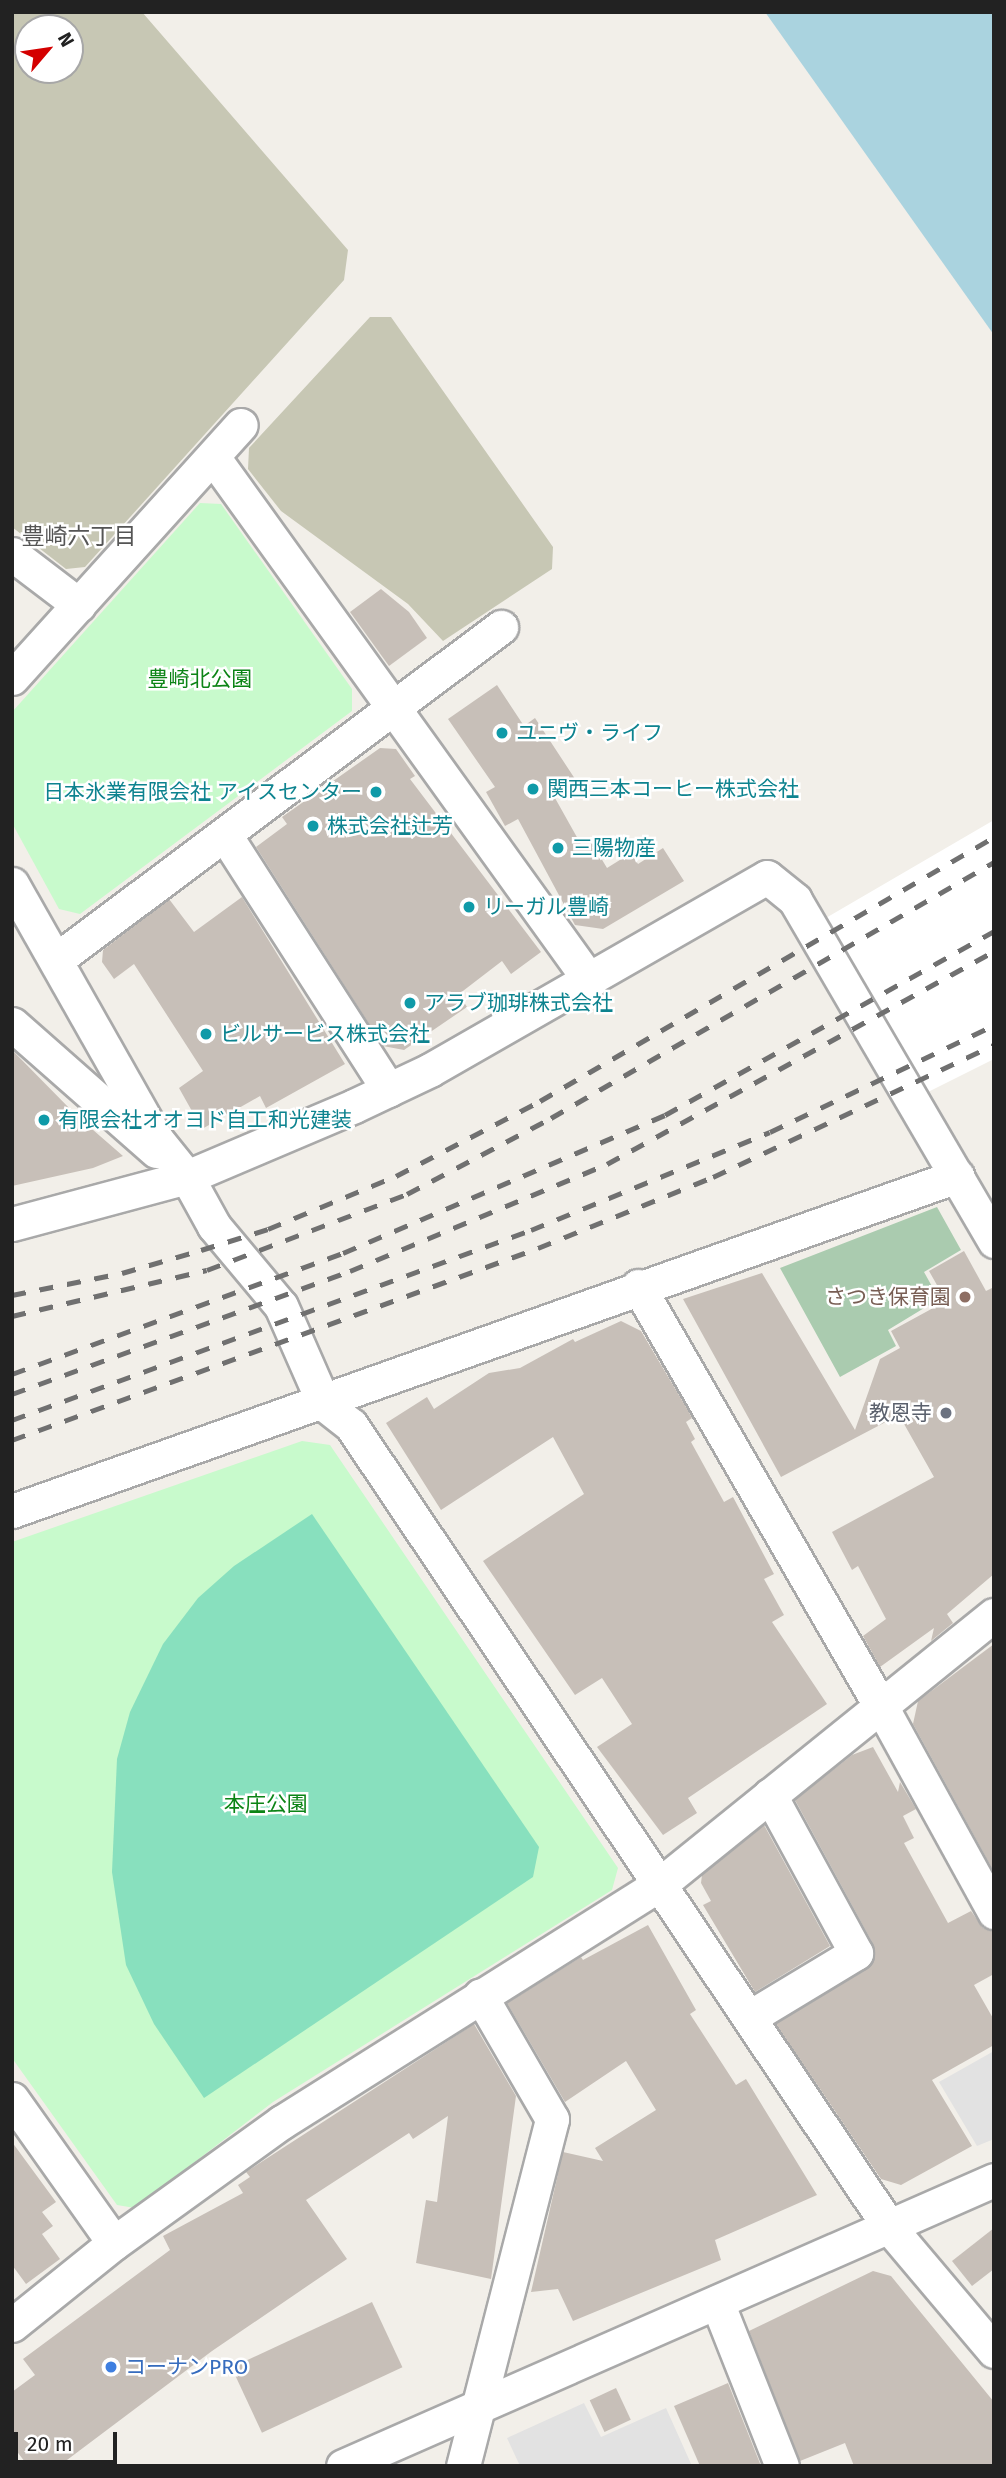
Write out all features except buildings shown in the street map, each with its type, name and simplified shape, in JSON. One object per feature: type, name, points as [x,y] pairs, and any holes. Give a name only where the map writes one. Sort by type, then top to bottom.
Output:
[{"type":"street","points":[[12,678],[241,425]]},
{"type":"street","points":[[213,457],[590,981]]},
{"type":"street","points":[[12,554],[79,605]]},
{"type":"street","points":[[56,960],[500,626]]},
{"type":"street","points":[[225,835],[389,1090]]},
{"type":"street","points":[[12,1224],[187,1177],[389,1090],[590,981],[767,877],[795,900],[994,1241]]},
{"type":"street","points":[[12,884],[157,1140],[187,1177],[214,1226],[281,1306],[324,1404],[351,1425],[890,2228],[994,2351]]},
{"type":"street","points":[[12,1024],[187,1177]]},
{"type":"street","points":[[12,1511],[324,1404],[639,1286],[957,1176]]},
{"type":"street","points":[[639,1286],[882,1708],[994,1912]]},
{"type":"street","points":[[12,2325],[114,2243],[282,2122],[659,1885],[882,1708],[994,1615]]},
{"type":"street","points":[[750,2017],[856,1954],[770,1795]]},
{"type":"street","points":[[463,2466],[552,2119],[480,1996]]},
{"type":"street","points":[[12,2099],[114,2243]]},
{"type":"street","points":[[343,2466],[890,2228],[994,2180]]},
{"type":"street","points":[[717,2302],[782,2466]]},
{"type":"shaded area","points":[[12,12],[142,12],[348,250],[344,280],[85,567],[66,569],[12,527]]},
{"type":"shaded area","points":[[370,317],[391,317],[553,547],[552,569],[443,641],[408,604],[281,511],[248,469],[249,448]]},
{"type":"shaded area","points":[[994,2051],[994,2139],[977,2146],[939,2082]]},
{"type":"shaded area","points":[[584,2403],[601,2437],[666,2408],[692,2466],[520,2466],[507,2438]]},
{"type":"green space","name":"豊崎北公園","points":[[200,503],[221,504],[352,689],[352,711],[80,914],[59,909],[12,823],[12,712]]},
{"type":"green space","points":[[937,1207],[961,1250],[924,1272],[939,1299],[888,1330],[896,1346],[840,1377],[780,1268]]},
{"type":"green space","name":"本庄公園","points":[[302,1441],[330,1445],[618,1868],[612,1890],[273,2102],[135,2208],[117,2205],[12,2058],[12,1542]]},
{"type":"green space","points":[[312,1514],[539,1847],[533,1877],[204,2098],[154,2024],[126,1965],[112,1872],[117,1759],[130,1712],[163,1644],[198,1598],[234,1566]]},
{"type":"water","points":[[765,12],[994,12],[994,335]]},
{"type":"pier","points":[[994,820],[994,1059],[904,1104],[807,929]]},
{"type":"railway","points":[[12,1295],[122,1273],[201,1250],[268,1229],[396,1176],[540,1101],[994,837]]},
{"type":"railway","points":[[12,1316],[207,1270],[407,1194],[551,1118],[994,862]]},
{"type":"railway","points":[[12,1374],[343,1253],[665,1115],[994,931]]},
{"type":"railway","points":[[12,1394],[350,1271],[607,1164],[994,951]]},
{"type":"railway","points":[[12,1420],[531,1230],[770,1132],[994,1025]]},
{"type":"railway","points":[[12,1440],[538,1248],[713,1177],[994,1045]]},
{"type":"place","name":"ユニヴ・ライフ","points":[[502,733]]},
{"type":"place","name":"関西三本コーヒー株式会社","points":[[533,789]]},
{"type":"place","name":"日本氷業有限会社 アイスセンター","points":[[376,792]]},
{"type":"place","name":"株式会社辻芳","points":[[313,826]]},
{"type":"place","name":"三陽物産","points":[[558,848]]},
{"type":"place","name":"リーガル豊崎","points":[[469,907]]},
{"type":"place","name":"アラブ珈琲株式会社","points":[[410,1003]]},
{"type":"place","name":"ビルサービス株式会社","points":[[206,1034]]},
{"type":"place","name":"有限会社オオヨド自工和光建装","points":[[44,1120]]},
{"type":"place","name":"さつき保育園","points":[[965,1297]]},
{"type":"place","name":"教恩寺","points":[[946,1413]]},
{"type":"place","name":"コーナンPRO","points":[[111,2367]]},
{"type":"district","name":"豊崎六丁目","points":[[79,536]]}]
